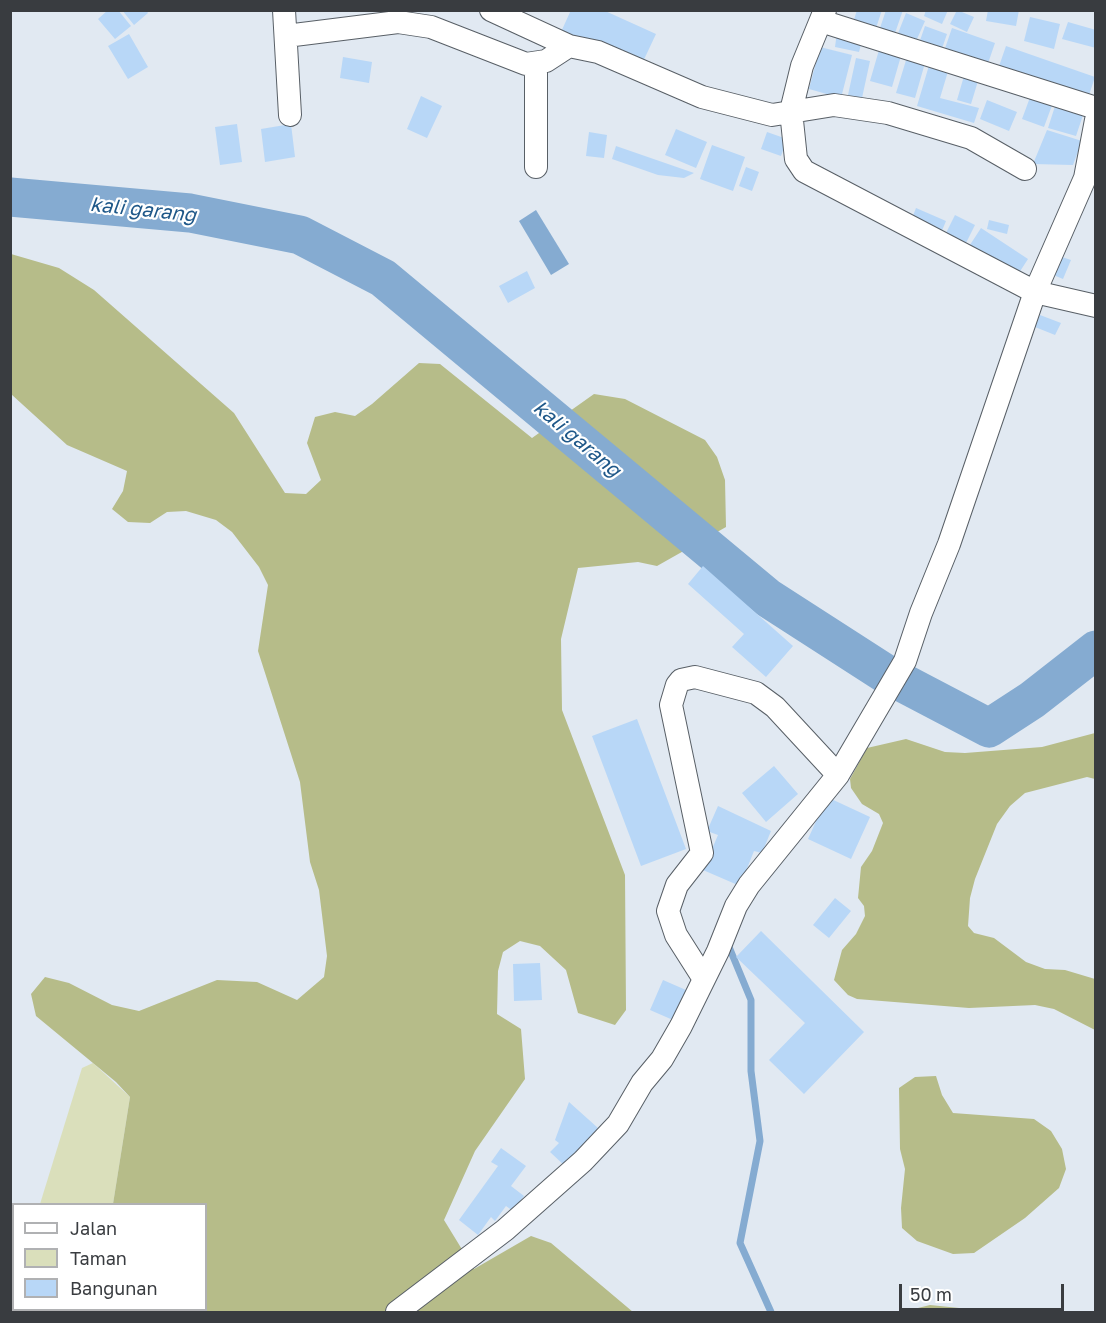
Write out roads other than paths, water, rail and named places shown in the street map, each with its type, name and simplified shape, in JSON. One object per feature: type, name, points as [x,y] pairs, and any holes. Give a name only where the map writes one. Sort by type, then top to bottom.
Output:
[{"type":"street","points":[[284,10],[290,116]]},
{"type":"street","points":[[492,10],[569,46],[598,52],[702,97],[728,105],[772,115],[844,106],[907,117],[971,138],[1025,169]]},
{"type":"street","points":[[1095,108],[823,16],[802,66],[791,111],[796,159],[804,171],[1035,291],[1095,306]]},
{"type":"street","points":[[286,36],[398,22],[431,27],[526,64],[546,61],[569,46]]},
{"type":"street","points":[[536,63],[536,166]]},
{"type":"street","points":[[397,1312],[505,1230],[583,1161],[618,1124],[642,1083],[662,1059],[749,885],[832,770],[866,729],[905,661],[921,613],[949,544],[1035,291],[1090,181],[1095,120]]},
{"type":"street","points":[[704,979],[676,935],[668,911],[677,885],[702,853],[671,705],[677,685],[681,680],[695,677],[756,693],[775,707],[832,770]]},
{"type":"water","points":[[536,210],[569,264],[551,275],[519,221]]},
{"type":"waterway","name":"kali garang","points":[[10,197],[190,213],[300,235],[383,278],[768,598],[886,674],[989,728],[1032,700],[1096,650]]},
{"type":"waterway","points":[[727,942],[751,1000],[751,1071],[760,1141],[740,1243],[771,1312]]}]
